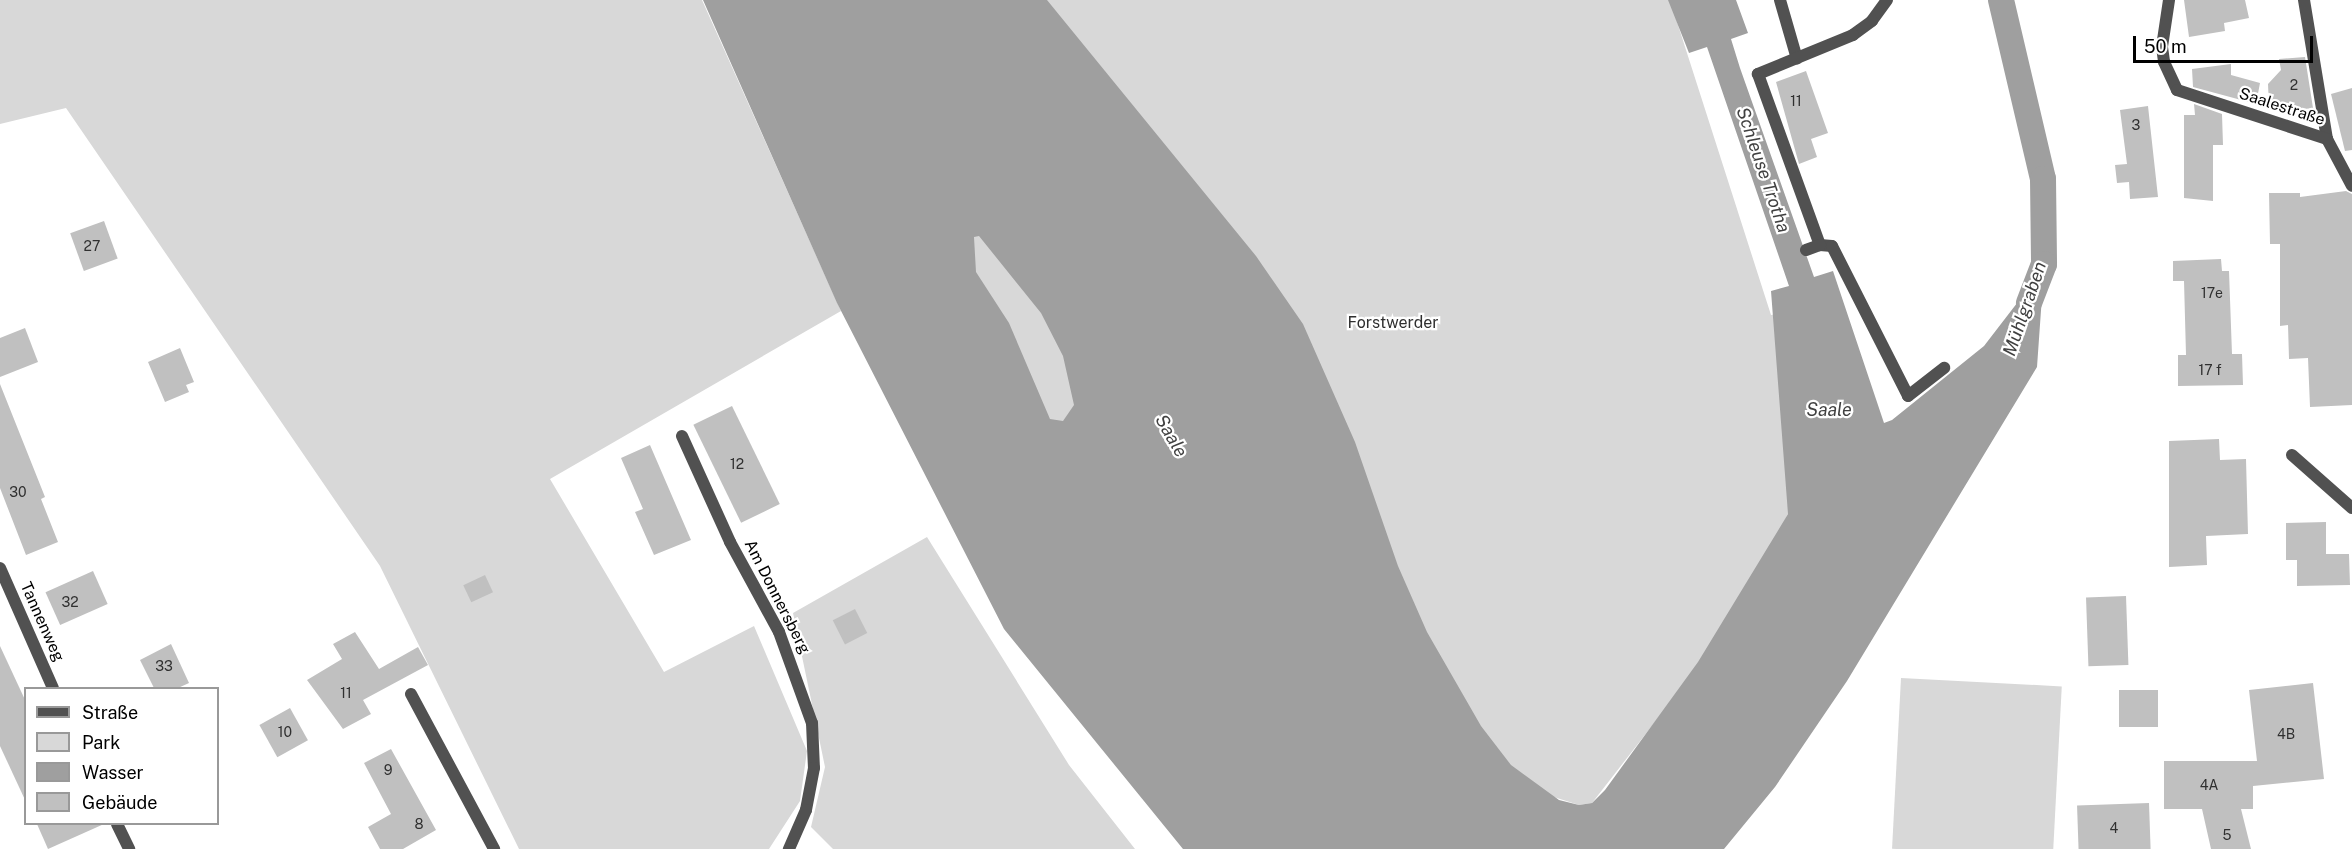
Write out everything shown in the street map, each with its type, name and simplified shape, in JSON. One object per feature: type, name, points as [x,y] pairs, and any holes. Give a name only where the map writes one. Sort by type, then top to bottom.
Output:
[{"type":"street","points":[[1780,0],[1797,58]]},
{"type":"street","points":[[1820,245],[1758,74],[1853,34],[1872,21],[1887,0]]},
{"type":"street","name":"Saalestraße","points":[[2169,0],[2162,47],[2164,62],[2177,90],[2327,139],[2352,186]]},
{"type":"street","points":[[2304,0],[2327,139]]},
{"type":"street","points":[[1806,250],[1820,245],[1832,246],[1904,399],[1944,368]]},
{"type":"street","name":"Am Donnersberg","points":[[682,436],[730,542],[779,632],[802,688],[813,735],[814,768],[806,810],[789,849]]},
{"type":"street","points":[[2292,455],[2352,508]]},
{"type":"street","name":"Tannenweg","points":[[0,568],[53,687]]},
{"type":"street","points":[[411,694],[494,849]]},
{"type":"street","points":[[117,825],[129,849]]},
{"type":"green space","points":[[0,0],[702,0],[841,311],[550,479],[664,672],[754,626],[807,751],[800,801],[769,849],[519,849],[380,566],[66,108],[0,124]]},
{"type":"green space","name":"Forstwerder","points":[[889,0],[1670,0],[1771,315],[1791,312],[1788,514],[1742,610],[1592,803],[1579,805],[1538,792],[1007,400]]},
{"type":"green space","points":[[927,537],[1069,765],[1135,849],[833,849],[811,827],[825,767],[793,613]]},
{"type":"green space","points":[[1901,678],[2062,686],[2053,849],[1892,849]]},
{"type":"water","points":[[703,0],[1047,0],[1256,256],[1303,324],[1355,442],[1398,566],[1427,632],[1481,726],[1511,765],[1559,800],[1579,805],[1592,803],[1605,790],[1698,662],[1788,514],[1771,291],[1789,286],[1707,47],[1689,53],[1668,0],[1736,0],[1748,33],[1731,39],[1740,68],[1814,277],[1833,271],[1884,423],[1892,420],[1984,346],[2044,268],[2037,367],[1847,681],[1775,787],[1724,849],[1183,849],[1004,629],[837,303]],"holes":[[[979,236],[1041,313],[1063,356],[1074,405],[1063,421],[1050,419],[1009,323],[976,272],[974,237]]]},
{"type":"building","points":[[2184,0],[2245,0],[2249,18],[2224,23],[2225,31],[2189,37]]},
{"type":"building","points":[[2305,57],[2313,108],[2287,111],[2269,107],[2268,84],[2281,70],[2279,59]]},
{"type":"building","points":[[2231,64],[2231,75],[2260,83],[2256,104],[2193,87],[2192,69]]},
{"type":"building","points":[[1806,71],[1828,133],[1811,139],[1817,157],[1799,164],[1776,82]]},
{"type":"building","points":[[2352,88],[2352,150],[2345,151],[2331,94]]},
{"type":"building","points":[[2194,104],[2222,114],[2223,145],[2213,145],[2213,201],[2184,198],[2184,115],[2195,115]]},
{"type":"building","points":[[2148,106],[2158,197],[2130,199],[2129,182],[2117,183],[2115,165],[2127,164],[2120,110]]},
{"type":"building","points":[[2346,191],[2352,194],[2352,405],[2310,407],[2308,358],[2289,359],[2288,325],[2280,326],[2280,244],[2270,244],[2269,193],[2300,193],[2300,197]]},
{"type":"building","points":[[104,221],[118,259],[84,271],[70,233]]},
{"type":"building","points":[[2221,259],[2222,271],[2229,271],[2232,354],[2242,354],[2243,385],[2178,386],[2178,355],[2186,355],[2184,281],[2173,281],[2173,261]]},
{"type":"building","points":[[25,328],[38,362],[0,377],[0,338]]},
{"type":"building","points":[[180,348],[194,382],[186,385],[189,392],[165,402],[148,362]]},
{"type":"building","points":[[0,384],[45,497],[41,499],[58,542],[26,555],[0,488]]},
{"type":"building","points":[[732,406],[780,504],[741,523],[693,425]]},
{"type":"building","points":[[2219,439],[2220,460],[2246,459],[2248,534],[2206,536],[2207,565],[2169,567],[2169,441]]},
{"type":"building","points":[[650,445],[691,540],[654,555],[635,512],[643,509],[621,458]]},
{"type":"building","points":[[2326,522],[2326,554],[2349,554],[2350,585],[2297,586],[2297,560],[2286,560],[2286,523]]},
{"type":"building","points":[[93,571],[108,604],[60,625],[45,592]]},
{"type":"building","points":[[485,575],[493,592],[471,602],[463,585]]},
{"type":"building","points":[[2126,596],[2128,665],[2088,666],[2086,597]]},
{"type":"building","points":[[855,609],[867,633],[845,644],[833,620]]},
{"type":"building","points":[[355,632],[379,669],[418,647],[428,665],[363,700],[371,714],[343,729],[307,680],[342,659],[333,644]]},
{"type":"building","points":[[171,644],[189,683],[180,687],[154,687],[140,660]]},
{"type":"building","points":[[0,646],[24,698],[24,798],[0,746]]},
{"type":"building","points":[[2313,683],[2324,779],[2253,786],[2253,809],[2241,809],[2251,849],[2211,849],[2202,809],[2164,809],[2164,761],[2257,761],[2249,690]]},
{"type":"building","points":[[2119,690],[2158,690],[2158,727],[2119,727]]},
{"type":"building","points":[[290,708],[308,740],[277,757],[259,725]]},
{"type":"building","points":[[391,749],[436,830],[403,849],[380,849],[368,827],[391,814],[364,763]]},
{"type":"building","points":[[2149,803],[2151,849],[2079,849],[2077,806]]},
{"type":"building","points":[[37,825],[102,825],[48,849]]},
{"type":"waterway","name":"Mühlgraben","points":[[2001,0],[2043,179],[2044,264],[2029,303]]},
{"type":"water label","name":"Schleuse Trotha","points":[[1763,170]]},
{"type":"water label","name":"Saale","points":[[1829,410]]},
{"type":"water label","name":"Saale","points":[[1171,436]]}]
